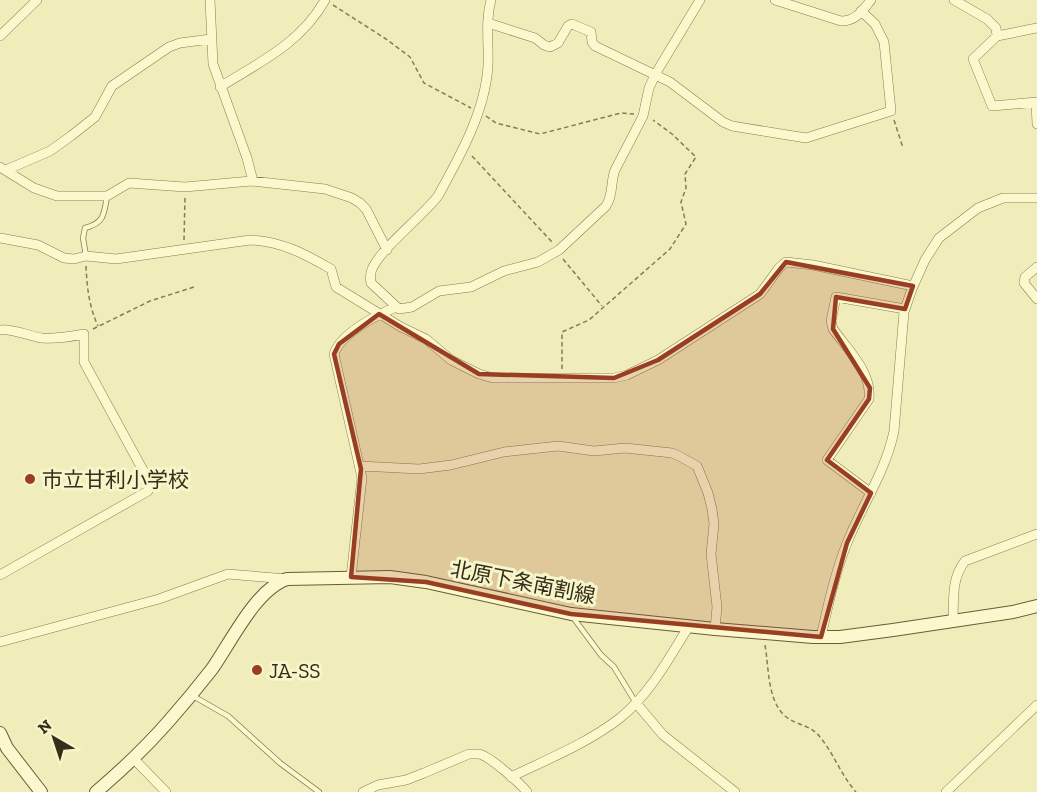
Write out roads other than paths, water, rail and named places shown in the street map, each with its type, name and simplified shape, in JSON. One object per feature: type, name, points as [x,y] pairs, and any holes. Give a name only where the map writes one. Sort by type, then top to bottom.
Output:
[{"type":"main road","name":"北原下条南割線","points":[[287,579],[390,577],[426,582],[571,614],[763,634],[821,637],[840,637],[953,621],[1037,606]]},
{"type":"main road","points":[[96,792],[134,759],[190,695],[212,669],[249,613],[268,590],[276,582],[287,579]]},
{"type":"main road","points":[[0,734],[7,748],[41,792]]},
{"type":"street","points":[[0,36],[37,0]]},
{"type":"street","points":[[210,0],[213,64],[253,181]]},
{"type":"street","points":[[220,87],[291,42],[311,22],[325,0]]},
{"type":"street","points":[[396,307],[371,283],[371,270],[438,196],[479,112],[488,66],[488,23],[491,0]]},
{"type":"street","points":[[351,577],[362,478],[334,354],[339,344],[367,321],[396,307],[409,309],[439,291],[471,287],[504,272],[538,262],[558,251],[606,206],[612,197],[612,178],[615,170],[643,116],[649,88],[700,0]]},
{"type":"street","points":[[775,0],[841,21],[848,21],[856,17],[871,0]]},
{"type":"street","points":[[954,0],[987,19],[996,28],[997,36]]},
{"type":"street","points":[[488,23],[535,38],[550,47],[558,43],[568,26],[572,24],[591,32],[595,46],[670,82],[723,122],[732,126],[806,138],[891,111],[884,42],[875,24],[861,11]]},
{"type":"street","points":[[1037,28],[997,36],[973,59],[992,106],[1036,102],[1037,124]]},
{"type":"street","points":[[3,169],[50,151],[71,136],[95,117],[111,86],[169,47],[180,43],[211,39]]},
{"type":"street","points":[[3,169],[34,188],[57,196],[107,196],[129,183],[185,187],[253,181],[325,189],[352,198],[366,209],[387,250]]},
{"type":"street","points":[[821,637],[826,611],[847,543],[891,449],[906,309],[913,286],[939,238],[978,207],[1003,198],[1037,198]]},
{"type":"street","points":[[0,238],[38,245],[64,258],[74,259],[86,256],[116,259],[250,240],[270,242],[298,250],[331,269],[336,287],[426,339],[451,360],[479,374],[494,378],[614,378],[627,375],[658,360],[760,294],[786,262],[813,265],[913,286]]},
{"type":"street","points":[[1037,267],[1025,277],[1024,283],[1037,299]]},
{"type":"street","points":[[871,493],[827,460],[869,399],[870,388],[867,376],[833,329],[831,321],[836,297],[906,309]]},
{"type":"street","points":[[0,330],[6,329],[21,334],[58,339],[84,333],[84,362],[151,485],[148,491],[0,575]]},
{"type":"street","points":[[360,466],[419,469],[451,465],[504,452],[558,446],[594,451],[625,448],[672,453],[679,456],[696,466],[708,493],[712,509],[714,524],[711,554],[717,599],[715,629]]},
{"type":"street","points":[[953,621],[954,580],[965,561],[1037,534]]},
{"type":"street","points":[[0,642],[159,599],[228,574],[287,579]]},
{"type":"street","points":[[511,777],[594,736],[622,717],[655,680],[689,626]]},
{"type":"street","points":[[636,703],[663,735],[735,792]]},
{"type":"street","points":[[946,792],[1037,705]]},
{"type":"street","points":[[363,792],[378,785],[406,780],[469,754],[487,757],[527,792]]},
{"type":"street","points":[[134,759],[166,792]]},
{"type":"lane","points":[[86,256],[82,238],[85,228],[101,222],[107,196]]},
{"type":"lane","points":[[571,614],[601,655],[614,667],[636,703]]},
{"type":"lane","points":[[190,695],[228,716],[280,763],[319,792]]},
{"type":"place","name":"市立甘利小学校","points":[[30,479]]},
{"type":"place","name":"JA-SS","points":[[257,670]]}]
